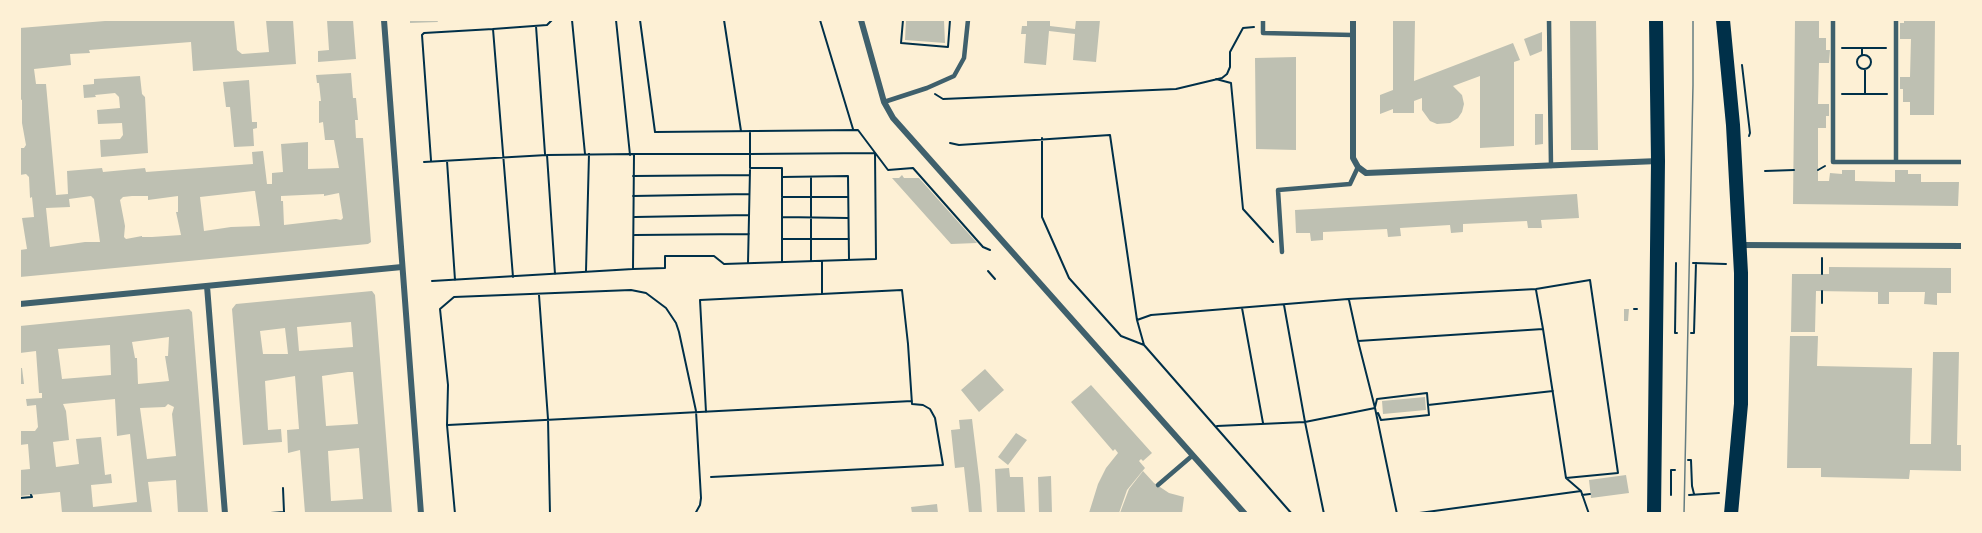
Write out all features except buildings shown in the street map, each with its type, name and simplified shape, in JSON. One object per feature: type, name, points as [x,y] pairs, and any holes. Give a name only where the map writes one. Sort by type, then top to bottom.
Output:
[{"type":"main road","points":[[1654,513],[1658,161],[1656,20]]},
{"type":"main road","points":[[1723,20],[1733,125],[1740,245],[1742,335],[1741,404],[1731,513]]},
{"type":"street","points":[[384,20],[421,513]]},
{"type":"street","points":[[861,20],[885,102],[902,128],[1245,513]]},
{"type":"street","points":[[1353,20],[1353,158],[1358,167],[1366,173],[1658,161]]},
{"type":"street","points":[[1740,245],[1962,246]]},
{"type":"street","points":[[20,304],[402,267]]},
{"type":"street","points":[[207,286],[225,513]]},
{"type":"lane","points":[[885,102],[954,76],[964,58],[968,20]]},
{"type":"lane","points":[[1549,20],[1551,166]]},
{"type":"lane","points":[[1833,20],[1833,162],[1961,162]]},
{"type":"lane","points":[[1896,20],[1896,162]]},
{"type":"lane","points":[[1263,22],[1263,33],[1353,35]]},
{"type":"lane","points":[[1282,252],[1278,190],[1350,184],[1358,167]]},
{"type":"lane","points":[[1158,485],[1192,455]]},
{"type":"path","points":[[431,162],[422,35],[424,33],[547,25],[552,20]]},
{"type":"path","points":[[572,20],[587,154],[586,273]]},
{"type":"path","points":[[616,20],[632,154],[633,269]]},
{"type":"path","points":[[640,20],[655,132],[858,130],[888,170],[913,168],[983,247],[990,250]]},
{"type":"path","points":[[724,20],[741,131]]},
{"type":"path","points":[[820,20],[854,130]]},
{"type":"path","points":[[903,20],[901,43],[948,47],[950,20]]},
{"type":"path","points":[[943,99],[1176,89],[1222,78],[1230,67],[1230,52],[1243,28],[1263,22]]},
{"type":"path","points":[[536,26],[555,274]]},
{"type":"path","points":[[493,29],[513,277]]},
{"type":"path","points":[[1833,48],[1896,48]]},
{"type":"path","points":[[1862,48],[1862,55],[1857,60],[1857,64],[1860,68],[1865,69],[1870,66],[1871,61],[1867,56],[1862,55]]},
{"type":"path","points":[[1865,69],[1865,94]]},
{"type":"path","points":[[1214,79],[1231,83],[1243,209],[1282,252]]},
{"type":"path","points":[[1833,94],[1896,94]]},
{"type":"path","points":[[748,263],[750,130]]},
{"type":"path","points":[[950,143],[959,145],[1110,135],[1137,320],[1144,345],[1292,513]]},
{"type":"path","points":[[1042,138],[1042,217],[1069,278],[1121,336],[1144,345]]},
{"type":"path","points":[[424,162],[587,154],[875,153]]},
{"type":"path","points":[[432,281],[665,268],[665,256],[714,256],[724,264],[876,259],[875,153]]},
{"type":"path","points":[[447,161],[455,280]]},
{"type":"path","points":[[750,168],[782,168],[782,261]]},
{"type":"path","points":[[1765,171],[1794,171]]},
{"type":"path","points":[[633,176],[750,175]]},
{"type":"path","points":[[811,176],[811,261]]},
{"type":"path","points":[[782,177],[848,176],[849,260]]},
{"type":"path","points":[[633,196],[749,194]]},
{"type":"path","points":[[782,197],[848,197]]},
{"type":"path","points":[[634,217],[749,215]]},
{"type":"path","points":[[782,217],[848,218]]},
{"type":"path","points":[[634,236],[749,234]]},
{"type":"path","points":[[782,239],[849,239]]},
{"type":"path","points":[[1822,258],[1822,274]]},
{"type":"path","points":[[822,261],[822,293]]},
{"type":"path","points":[[1676,263],[1675,333],[1677,333]]},
{"type":"path","points":[[1691,333],[1694,333],[1694,263],[1729,264]]},
{"type":"path","points":[[988,271],[995,279]]},
{"type":"path","points":[[1137,320],[1151,315],[1348,299],[1536,289],[1590,280],[1618,472],[1566,478]]},
{"type":"path","points":[[1536,289],[1566,478],[1581,491],[1589,513]]},
{"type":"path","points":[[455,513],[447,425],[448,385],[440,309],[454,297],[630,290],[646,293],[652,297],[666,308],[676,323],[696,411],[701,498],[695,513]]},
{"type":"path","points":[[706,412],[700,300],[902,290],[912,404],[923,405],[930,409],[935,418],[944,465],[711,477]]},
{"type":"path","points":[[1822,291],[1822,303]]},
{"type":"path","points":[[539,294],[548,419],[550,513]]},
{"type":"path","points":[[1348,299],[1375,408],[1396,513]]},
{"type":"path","points":[[1284,304],[1324,513]]},
{"type":"path","points":[[1242,308],[1263,424]]},
{"type":"path","points":[[1358,341],[1543,329]]},
{"type":"path","points":[[1428,405],[1553,391]]},
{"type":"path","points":[[1427,393],[1428,405],[1429,415],[1381,420],[1375,408],[1377,399],[1427,393]]},
{"type":"path","points":[[447,425],[912,401]]},
{"type":"path","points":[[1216,426],[1305,422],[1375,408]]},
{"type":"path","points":[[1688,460],[1691,460],[1694,494]]},
{"type":"path","points":[[1670,495],[1671,470],[1675,470]]},
{"type":"path","points":[[257,513],[284,512],[283,488]]},
{"type":"path","points":[[1412,513],[1581,491]]},
{"type":"path","points":[[1689,495],[1722,493]]},
{"type":"path","points":[[1582,495],[1590,494]]},
{"type":"path","points":[[20,498],[32,497],[32,495]]},
{"type":"tram line","points":[[1684,514],[1693,20]]}]
